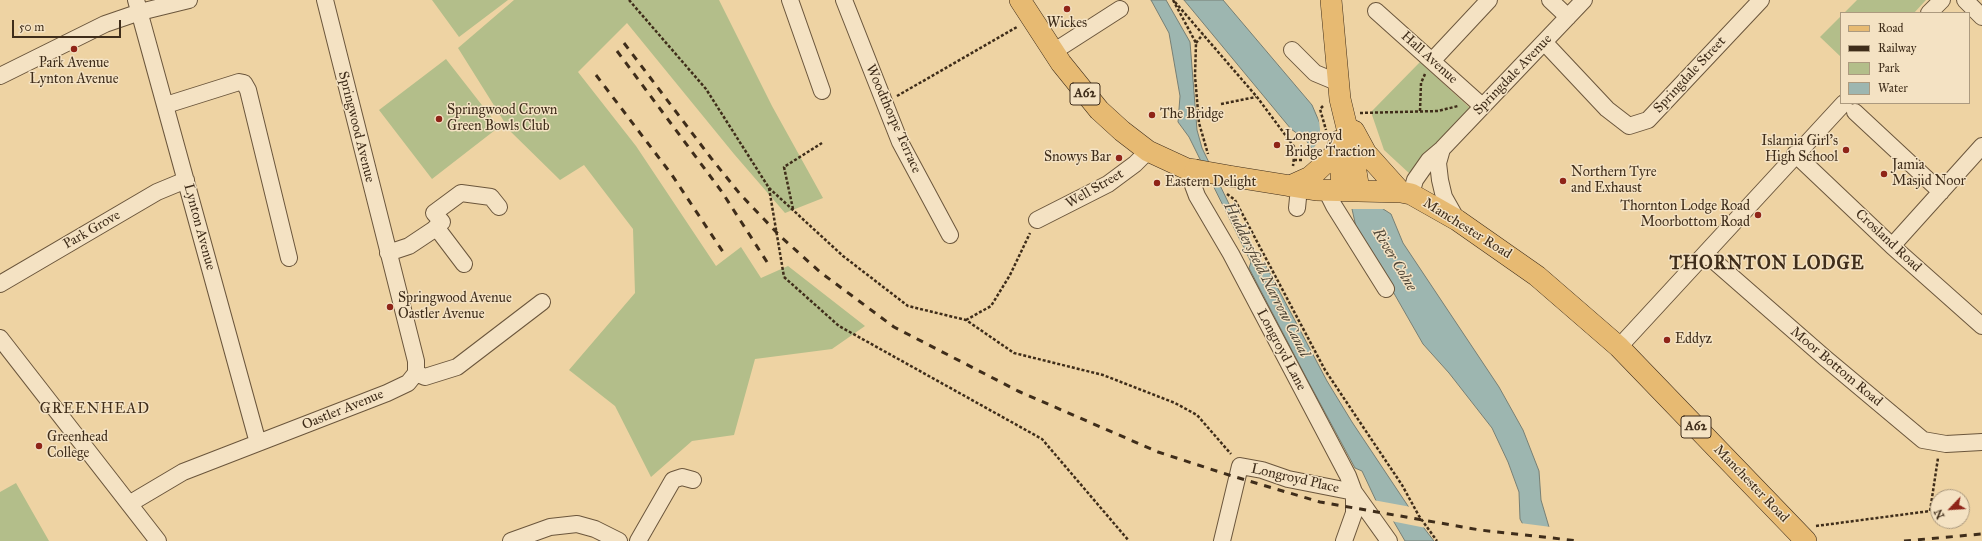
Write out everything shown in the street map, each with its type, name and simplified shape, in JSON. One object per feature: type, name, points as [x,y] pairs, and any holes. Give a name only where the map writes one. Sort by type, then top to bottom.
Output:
[{"type":"main road","name":"Manchester Road","points":[[1020,0],[1053,52],[1078,86],[1099,110],[1122,131],[1148,151],[1191,169],[1229,176],[1295,194],[1347,190],[1406,193],[1457,220],[1537,276],[1619,347],[1810,533]]},
{"type":"main road","points":[[1331,0],[1336,112],[1339,143],[1347,190]]},
{"type":"main road","points":[[1336,101],[1355,164],[1347,190]]},
{"type":"main road","points":[[1336,101],[1366,153],[1406,193]]},
{"type":"main road","points":[[1295,194],[1310,177],[1336,153],[1339,143]]},
{"type":"street","points":[[0,76],[106,24],[138,6],[189,0]]},
{"type":"street","name":"Springwood Avenue","points":[[325,0],[416,361],[416,373]]},
{"type":"street","points":[[790,0],[822,91]]},
{"type":"street","name":"Woodthorpe Terrace","points":[[844,0],[884,104],[909,160],[950,235]]},
{"type":"street","points":[[1432,61],[1489,0]]},
{"type":"street","points":[[1550,0],[1568,17]]},
{"type":"street","name":"Springdale Avenue","points":[[1406,193],[1430,160],[1442,149],[1478,103],[1544,42],[1584,0]]},
{"type":"street","name":"Springdale Street","points":[[1544,42],[1607,109],[1629,126],[1648,120],[1761,0]]},
{"type":"street","points":[[1930,12],[1942,0]]},
{"type":"street","points":[[1965,0],[1982,17]]},
{"type":"street","name":"Lynton Avenue","points":[[138,6],[258,443]]},
{"type":"street","points":[[1053,52],[1120,10]]},
{"type":"street","name":"Hall Avenue","points":[[1376,11],[1478,103]]},
{"type":"street","points":[[1292,50],[1315,73],[1336,101]]},
{"type":"street","points":[[166,105],[239,82],[244,83],[248,90],[289,258]]},
{"type":"street","points":[[1619,347],[1706,254],[1795,154],[1850,107],[1940,192]]},
{"type":"street","points":[[1892,246],[1982,146]]},
{"type":"street","points":[[1442,149],[1438,163],[1440,180],[1444,197],[1457,220]]},
{"type":"street","name":"Well Street","points":[[1037,220],[1108,184],[1135,164],[1148,151]]},
{"type":"street","name":"Crosland Road","points":[[1795,154],[1892,246],[1982,326]]},
{"type":"street","name":"Longroyd Lane","points":[[1191,169],[1198,196],[1238,268],[1348,476],[1354,492],[1354,513],[1346,538]]},
{"type":"street","name":"Park Grove","points":[[0,284],[157,192],[186,180]]},
{"type":"street","points":[[1347,190],[1334,206],[1386,289]]},
{"type":"street","points":[[388,253],[409,246],[436,227],[442,222],[434,213],[461,193],[491,197],[499,207]]},
{"type":"street","points":[[436,227],[464,264]]},
{"type":"street","name":"Moor Bottom Road","points":[[1706,254],[1825,358],[1923,440],[1941,443],[1982,442]]},
{"type":"street","points":[[416,373],[425,377],[457,367],[542,302]]},
{"type":"street","points":[[0,338],[158,541]]},
{"type":"street","name":"Oastler Avenue","points":[[129,504],[183,472],[387,393],[408,383],[416,373]]},
{"type":"street","name":"Longroyd Place","points":[[1222,541],[1240,466],[1262,470],[1288,479],[1354,492]]},
{"type":"street","points":[[638,541],[673,480],[682,477],[693,480]]},
{"type":"street","points":[[1354,492],[1389,541]]},
{"type":"street","points":[[511,541],[550,527],[577,524],[595,529],[619,541]]},
{"type":"path","points":[[629,0],[706,88],[769,188],[843,256],[908,306],[966,320],[1014,353],[1104,375],[1175,403],[1197,415],[1240,466]]},
{"type":"path","points":[[1173,0],[1256,97],[1295,148]]},
{"type":"path","points":[[1173,0],[1196,43],[1195,76],[1199,123]]},
{"type":"path","points":[[884,104],[1031,18]]},
{"type":"path","points":[[1196,43],[1203,34]]},
{"type":"path","points":[[1420,111],[1421,83],[1432,61]]},
{"type":"path","points":[[1222,104],[1256,97]]},
{"type":"path","points":[[1325,124],[1320,109],[1336,101],[1420,111],[1438,111],[1478,103]]},
{"type":"path","points":[[793,210],[784,168],[822,143]]},
{"type":"path","points":[[769,188],[784,277],[838,324],[1042,439],[1128,541]]},
{"type":"path","points":[[966,320],[991,306],[1010,275],[1037,220]]},
{"type":"path","points":[[1249,226],[1325,370],[1402,485],[1419,516],[1437,541]]},
{"type":"path","points":[[1810,533],[1822,526],[1930,511],[1941,443]]},
{"type":"green space","points":[[432,0],[508,0],[459,37]]},
{"type":"green space","points":[[514,0],[719,0],[772,106],[823,198],[785,213],[734,154],[627,23],[578,72],[636,146],[716,266],[741,247],[761,278],[788,266],[865,326],[832,349],[755,359],[734,435],[692,441],[651,477],[615,406],[569,370],[635,293],[633,229],[584,165],[560,180],[510,131],[458,48]]},
{"type":"green space","points":[[1857,0],[1926,0],[1915,12],[1845,12]]},
{"type":"green space","points":[[1840,17],[1840,56],[1820,37]]},
{"type":"green space","name":"Springwood Crown Green Bowls Club","points":[[446,59],[499,127],[432,179],[379,110]]},
{"type":"green space","points":[[1420,62],[1470,108],[1410,174],[1384,150],[1371,112]]},
{"type":"green space","points":[[16,483],[49,541],[0,541],[0,492]]},
{"type":"water","name":"Huddersfield Narrow Canal","points":[[1151,0],[1166,0],[1190,42],[1197,130],[1202,148],[1257,262],[1265,264],[1327,381],[1352,422],[1414,515],[1434,541],[1405,541],[1387,510],[1379,507],[1362,471],[1355,468],[1307,379],[1249,268],[1251,262],[1189,137],[1178,122],[1180,96],[1169,33]]},
{"type":"water","name":"River Colne","points":[[1184,0],[1223,0],[1312,105],[1324,133],[1380,207],[1391,214],[1403,243],[1499,387],[1523,430],[1539,471],[1541,500],[1549,527],[1527,532],[1520,519],[1519,492],[1508,462],[1492,428],[1449,373],[1423,344],[1356,227],[1352,209],[1306,140],[1291,129]]},
{"type":"pier","points":[[1318,114],[1337,154],[1381,205],[1387,209],[1349,209],[1311,151],[1319,141],[1320,129]]},
{"type":"pier","points":[[1373,500],[1411,507],[1426,528],[1391,521],[1385,511],[1377,508]]},
{"type":"pier","points":[[1520,523],[1551,527],[1554,541],[1527,541]]},
{"type":"railway","points":[[624,43],[740,194],[780,236],[820,272],[894,327],[1018,391],[1158,452],[1232,476],[1320,502],[1480,530],[1579,541]]},
{"type":"railway","points":[[617,51],[722,192],[767,262]]},
{"type":"railway","points":[[596,75],[672,175],[725,255]]},
{"type":"railway","points":[[1904,541],[1982,534]]},
{"type":"place","name":"Wickes","points":[[1067,9]]},
{"type":"place","name":"Park Avenue Lynton Avenue","points":[[74,49]]},
{"type":"place","name":"The Bridge","points":[[1152,115]]},
{"type":"place","name":"Springwood Crown Green Bowls Club","points":[[439,119]]},
{"type":"place","name":"Longroyd Bridge Traction","points":[[1277,145]]},
{"type":"place","name":"Islamia Girl's High School","points":[[1846,150]]},
{"type":"place","name":"Snowys Bar","points":[[1119,158]]},
{"type":"place","name":"Jamia Masjid Noor","points":[[1884,174]]},
{"type":"place","name":"Northern Tyre and Exhaust","points":[[1563,181]]},
{"type":"place","name":"Eastern Delight","points":[[1157,183]]},
{"type":"place","name":"Thornton Lodge Road Moorbottom Road","points":[[1758,215]]},
{"type":"place","name":"Springwood Avenue Oastler Avenue","points":[[390,307]]},
{"type":"place","name":"Eddyz","points":[[1667,340]]},
{"type":"place","name":"Greenhead College","points":[[39,446]]},
{"type":"district","name":"THORNTON LODGE","points":[[1767,265]]},
{"type":"district","name":"GREENHEAD","points":[[95,409]]}]
